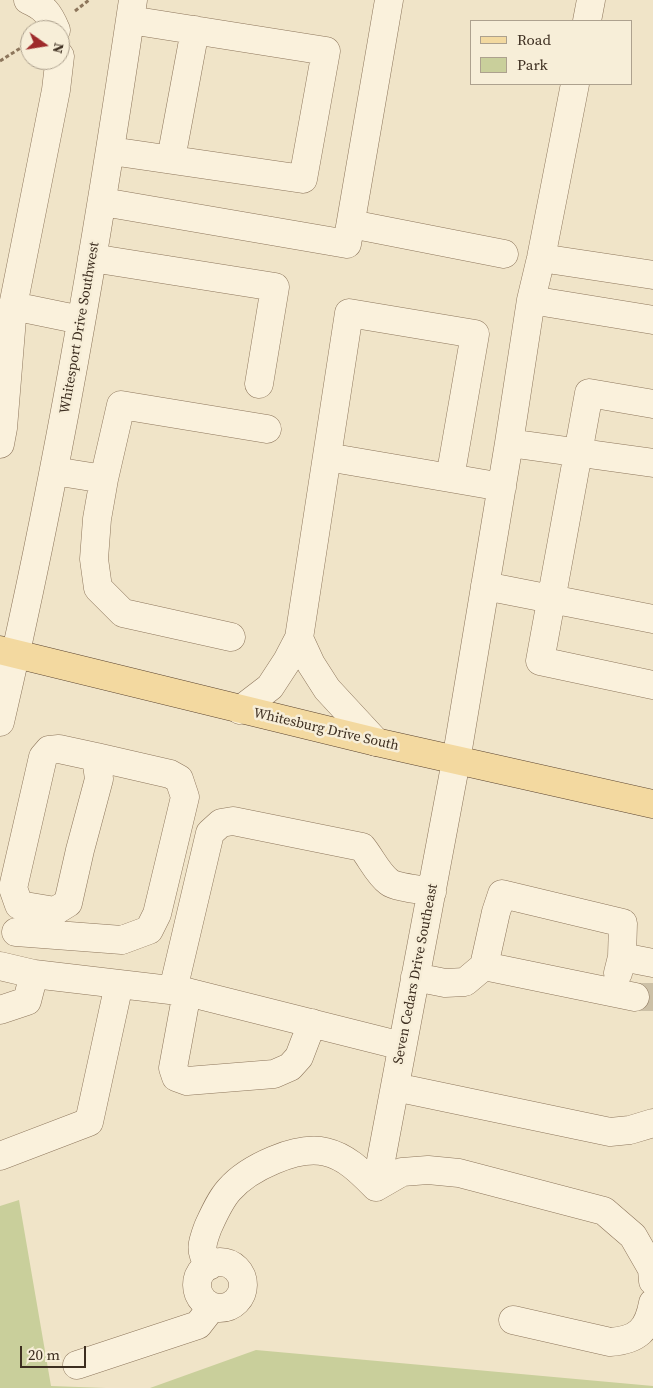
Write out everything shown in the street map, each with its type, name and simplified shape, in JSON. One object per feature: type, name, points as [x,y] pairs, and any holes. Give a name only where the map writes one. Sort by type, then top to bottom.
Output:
[{"type":"main road","name":"Whitesburg Drive South","points":[[8,652],[240,710],[456,761],[653,804]]},
{"type":"street","points":[[28,0],[42,6],[52,20]]},
{"type":"street","points":[[103,202],[347,244],[389,0]]},
{"type":"street","points":[[587,20],[591,0]]},
{"type":"street","points":[[110,151],[303,179],[326,51],[195,30],[132,10]]},
{"type":"street","name":"Whitesport Drive Southwest","points":[[0,722],[8,652],[54,471],[103,202],[132,10]]},
{"type":"street","points":[[171,160],[195,30]]},
{"type":"street","points":[[0,444],[4,428],[13,306],[58,70]]},
{"type":"street","name":"Seven Cedars Drive Southeast","points":[[376,1187],[456,761],[531,300],[575,85]]},
{"type":"street","points":[[351,224],[504,254]]},
{"type":"street","points":[[92,258],[275,287],[259,384]]},
{"type":"street","points":[[541,258],[653,275]]},
{"type":"street","points":[[531,300],[653,320]]},
{"type":"street","points":[[13,306],[81,320]]},
{"type":"street","points":[[240,710],[270,687],[299,638],[349,313],[475,334],[450,478]]},
{"type":"street","points":[[653,404],[589,393],[540,662],[653,685]]},
{"type":"street","points":[[231,637],[123,613],[98,588],[94,559],[97,519],[104,479],[122,405],[267,430]]},
{"type":"street","points":[[509,443],[653,463]]},
{"type":"street","points":[[327,457],[502,487]]},
{"type":"street","points":[[54,471],[104,479]]},
{"type":"street","points":[[485,586],[653,618]]},
{"type":"street","points":[[299,638],[311,664],[327,689],[376,742]]},
{"type":"street","points":[[0,1010],[27,1001],[15,970],[16,932],[19,905],[13,888],[43,757],[49,750],[59,749],[170,774],[179,779],[185,797],[157,914],[149,930],[122,940],[16,932]]},
{"type":"street","points":[[19,905],[54,911],[68,903],[99,779],[96,757]]},
{"type":"street","points":[[312,1023],[299,1057],[290,1067],[274,1074],[187,1081],[176,1077],[173,1068],[180,991],[210,833],[221,823],[233,821],[362,848],[390,883],[432,892]]},
{"type":"street","points":[[416,977],[445,983],[465,982],[484,966],[502,894],[623,923],[624,995],[484,966]]},
{"type":"street","points":[[622,957],[653,963]]},
{"type":"street","points":[[15,970],[180,991],[402,1046]]},
{"type":"street","points":[[0,1156],[89,1122],[119,984]]},
{"type":"street","points":[[394,1087],[610,1132],[630,1130],[653,1123]]},
{"type":"street","points":[[210,1266],[203,1256],[202,1242],[214,1213],[230,1189],[250,1173],[278,1158],[307,1151],[325,1151],[339,1156],[355,1166],[376,1187],[402,1172],[428,1170],[459,1173],[604,1211],[633,1236],[652,1269],[653,1281]]},
{"type":"street","points":[[217,1263],[224,1263],[237,1270],[243,1284],[242,1292],[233,1304],[219,1308],[212,1306],[201,1297],[198,1283],[204,1270],[217,1263]]},
{"type":"street","points":[[513,1320],[610,1342],[625,1341],[635,1337],[644,1326],[651,1315],[653,1302]]},
{"type":"street","points":[[77,1365],[198,1325],[212,1306]]},
{"type":"path","points":[[0,61],[20,48]]},
{"type":"green space","points":[[19,1200],[51,1386],[106,1388],[0,1388],[0,1206]]},
{"type":"green space","points":[[256,1350],[653,1386],[653,1388],[150,1388]]},
{"type":"tunnel","points":[[635,997],[653,997]]}]
